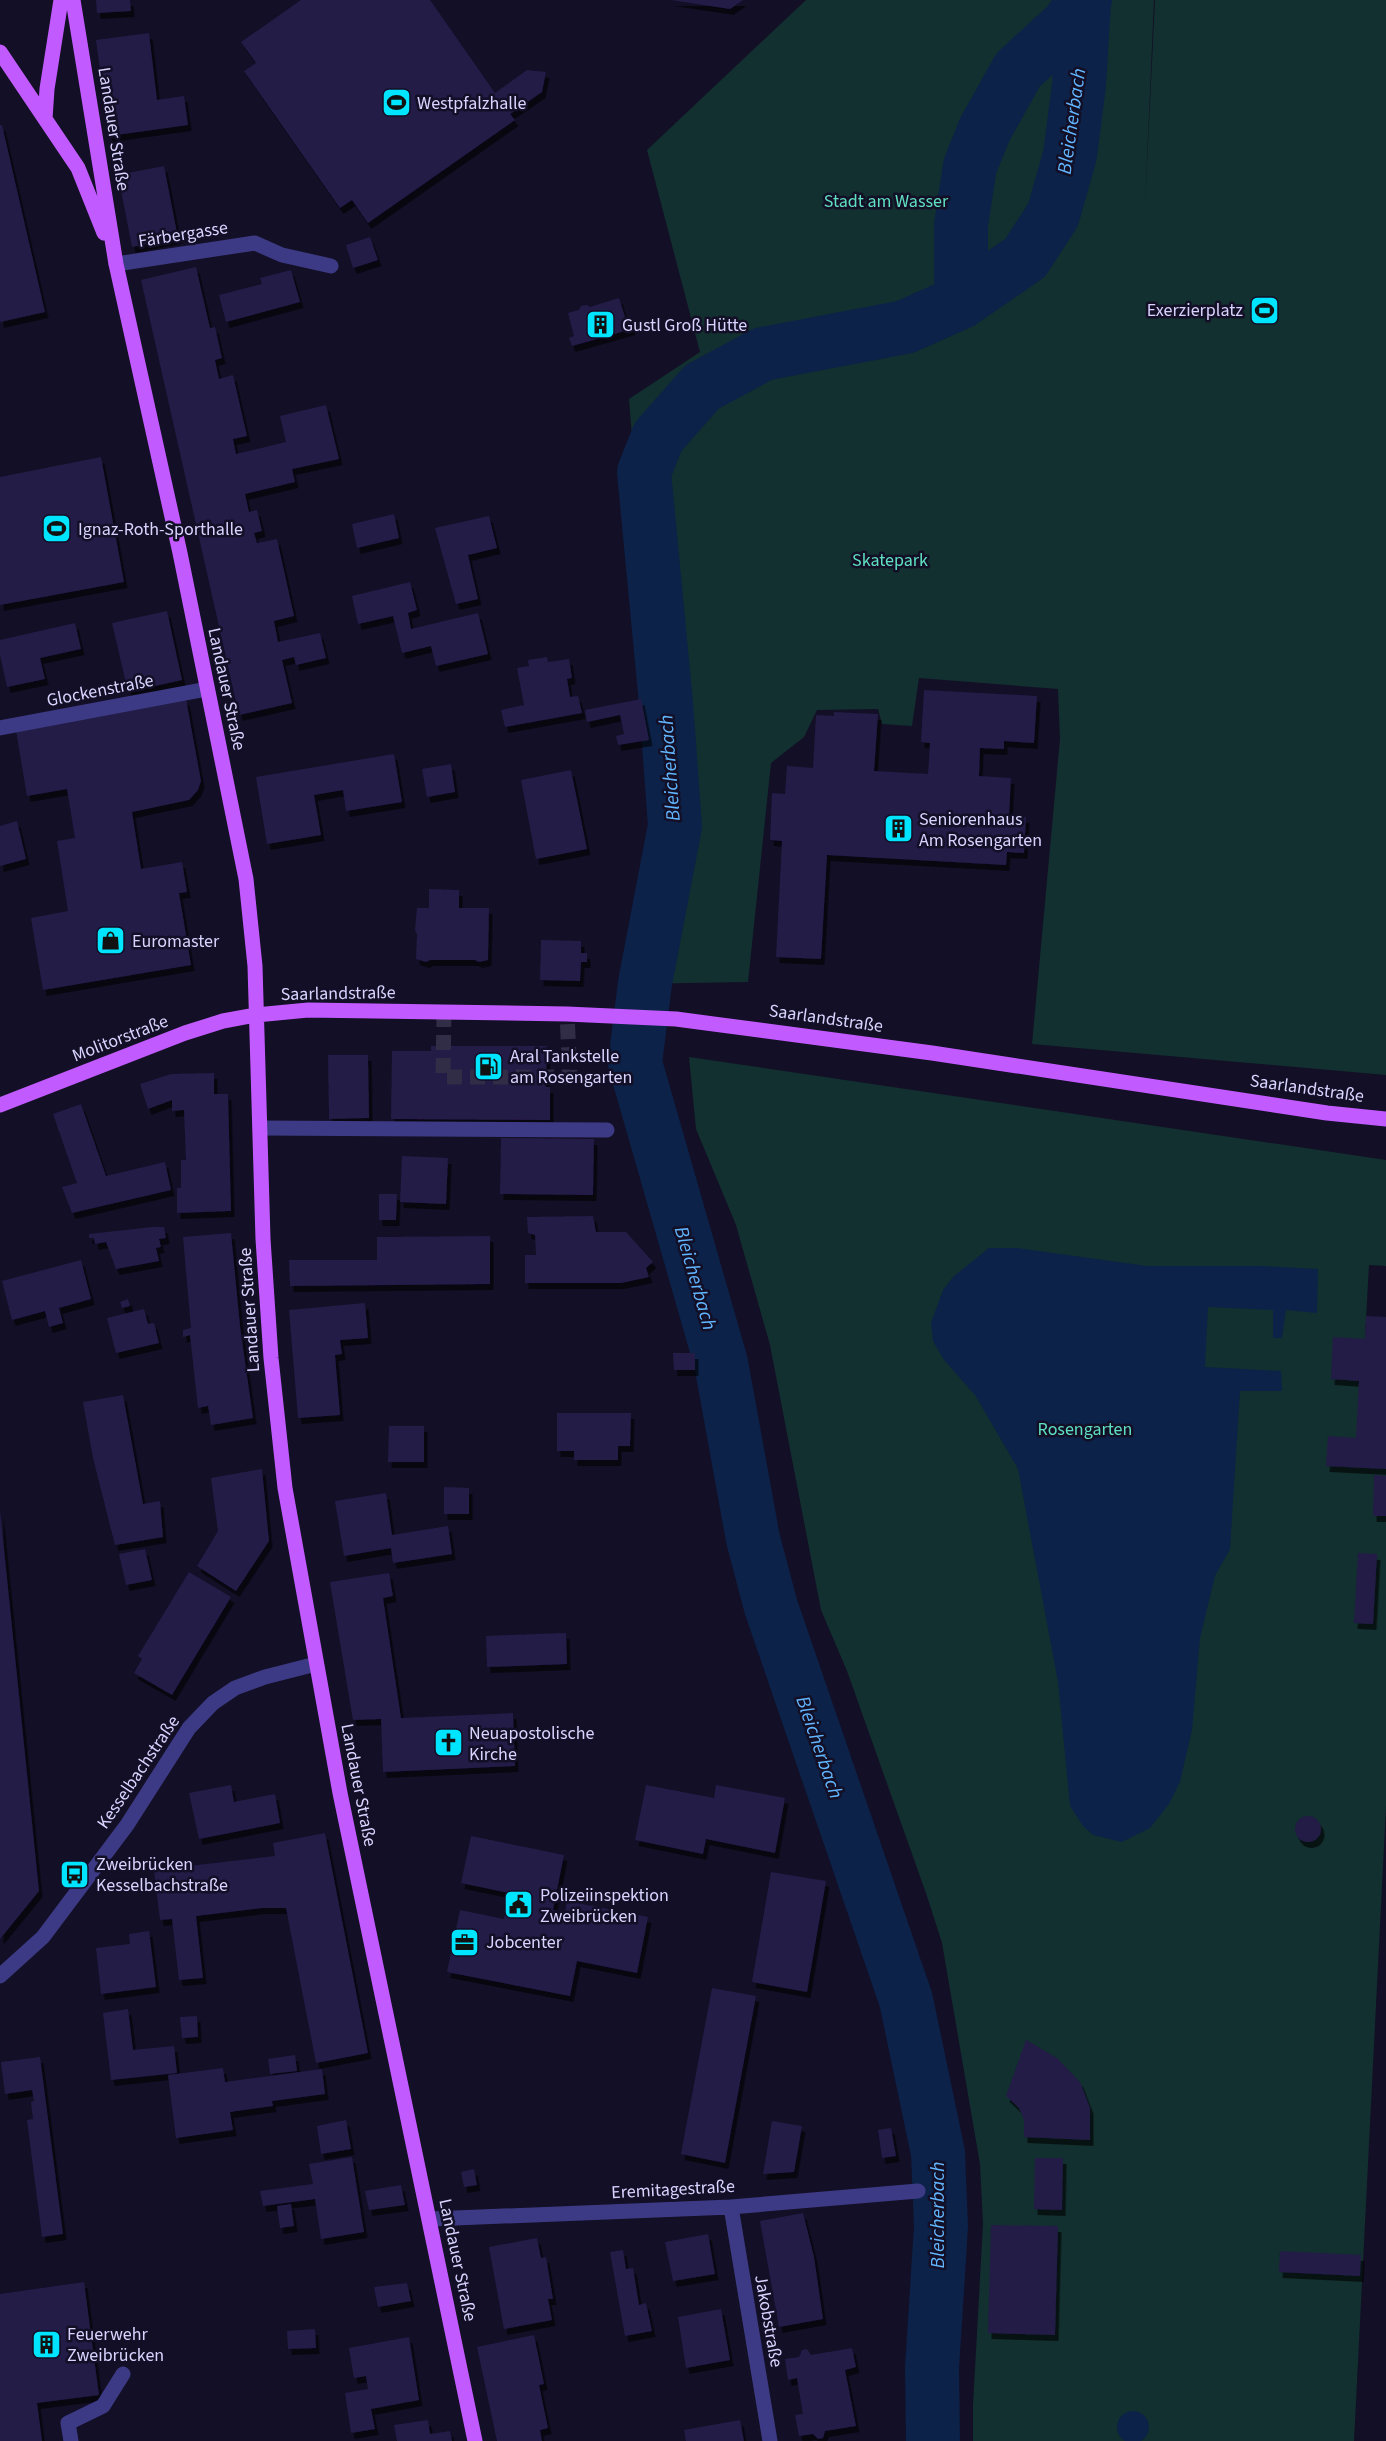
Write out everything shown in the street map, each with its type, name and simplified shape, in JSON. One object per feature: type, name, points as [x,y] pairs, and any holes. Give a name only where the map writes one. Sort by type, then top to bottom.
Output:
[{"type":"main road","points":[[45,118],[47,89],[61,0]]},
{"type":"main road","name":"Landauer Straße","points":[[73,0],[116,264],[180,553],[246,879],[255,966],[263,1239],[272,1370],[285,1488],[340,1793],[475,2441]]},
{"type":"main road","name":"Landauer Straße","points":[[0,52],[78,168],[116,264]]},
{"type":"main road","name":"Saarlandstraße","points":[[256,1015],[308,1010],[657,1018],[747,1027],[1195,1091],[1328,1113],[1386,1119]]},
{"type":"main road","name":"Molitorstraße","points":[[0,1105],[185,1033],[223,1021],[256,1015]]},
{"type":"street","name":"Färbergasse","points":[[116,264],[255,243],[282,255],[331,266]]},
{"type":"street","name":"Glockenstraße","points":[[0,728],[207,689]]},
{"type":"street","points":[[260,1128],[607,1130]]},
{"type":"street","name":"Kesselbachstraße","points":[[0,1976],[43,1937],[127,1825],[189,1728],[213,1703],[235,1688],[265,1677],[316,1664]]},
{"type":"street","name":"Eremitagestraße","points":[[430,2220],[730,2207],[918,2191]]},
{"type":"street","name":"Jakobstraße","points":[[730,2207],[770,2441]]},
{"type":"street","points":[[71,2441],[68,2423],[104,2406],[123,2374]]},
{"type":"green space","points":[[806,0],[1154,0],[1145,206],[1155,0],[1386,0],[1386,1075],[1032,1044],[1060,739],[1058,689],[919,678],[912,726],[882,724],[878,709],[817,710],[804,737],[771,763],[748,982],[632,984],[659,862],[662,775],[650,665],[629,399],[700,352],[647,150]]},
{"type":"green space","name":"Rosengarten","points":[[689,1057],[1386,1160],[1386,1266],[1369,1265],[1365,1338],[1386,1439],[1386,1807],[1354,2441],[973,2441],[983,2224],[980,2164],[942,1943],[847,1671],[821,1610],[770,1345],[736,1225],[696,1129]]},
{"type":"water","points":[[989,1248],[1017,1248],[1147,1266],[1262,1266],[1318,1269],[1317,1313],[1286,1310],[1282,1338],[1273,1338],[1273,1310],[1208,1307],[1205,1367],[1281,1371],[1282,1391],[1240,1391],[1230,1549],[1215,1576],[1200,1638],[1192,1730],[1180,1782],[1169,1804],[1150,1828],[1122,1842],[1093,1835],[1083,1826],[1070,1806],[1058,1682],[1018,1469],[975,1395],[944,1360],[933,1341],[931,1323],[943,1290],[954,1276]]},
{"type":"water","points":[[1133,2411],[1144,2416],[1149,2427],[1144,2438],[1133,2443],[1122,2438],[1117,2427],[1122,2416]]},
{"type":"building","points":[[96,0],[130,0],[131,11],[97,13]]},
{"type":"building","name":"Westpfalzhalle","points":[[301,0],[430,0],[495,93],[527,70],[546,72],[542,92],[510,114],[515,120],[368,223],[352,200],[340,208],[244,71],[256,63],[241,42]]},
{"type":"building","points":[[671,0],[743,0],[730,9]]},
{"type":"building","points":[[149,33],[157,100],[184,96],[188,125],[109,136],[96,40]]},
{"type":"building","points":[[0,125],[2,125],[45,312],[0,322]]},
{"type":"building","points":[[164,166],[178,238],[132,247],[118,175]]},
{"type":"building","points":[[370,237],[378,260],[353,268],[346,245]]},
{"type":"building","points":[[196,267],[210,328],[215,327],[222,358],[215,360],[219,379],[233,375],[247,436],[233,439],[236,454],[286,442],[280,416],[326,405],[339,459],[292,469],[295,482],[245,494],[249,512],[257,510],[262,531],[254,533],[257,543],[277,539],[294,616],[274,621],[278,642],[320,633],[326,658],[296,665],[294,657],[282,660],[292,703],[239,715],[141,280]]},
{"type":"building","points":[[291,270],[300,302],[226,322],[219,295],[262,284],[260,278]]},
{"type":"building","name":"Gustl Groß Hütte","points":[[619,298],[626,320],[629,320],[632,329],[572,346],[569,338],[574,336],[568,313],[579,310],[581,306],[590,307]]},
{"type":"building","name":"Ignaz-Roth-Sporthalle","points":[[101,457],[124,582],[0,605],[0,477]]},
{"type":"building","points":[[394,514],[399,538],[357,548],[352,524]]},
{"type":"building","points":[[489,516],[497,548],[468,555],[478,599],[456,604],[435,528]]},
{"type":"building","points":[[410,582],[417,610],[408,613],[411,629],[478,613],[488,654],[436,666],[431,646],[402,653],[393,616],[358,624],[352,596]]},
{"type":"building","points":[[167,611],[182,680],[128,692],[112,623]]},
{"type":"building","points":[[75,623],[81,649],[40,658],[45,679],[7,687],[0,655],[0,640]]},
{"type":"building","points":[[547,657],[548,662],[569,659],[572,678],[567,679],[570,697],[578,696],[582,713],[505,727],[501,710],[524,705],[517,668],[529,666],[528,660]]},
{"type":"building","name":"Seniorenhaus Am Rosengarten","points":[[924,690],[1037,696],[1034,743],[1004,741],[1004,749],[980,748],[979,776],[1011,778],[1009,816],[1026,817],[1024,853],[1007,852],[1006,865],[827,855],[821,959],[776,957],[782,841],[770,840],[772,793],[785,794],[787,766],[813,768],[816,715],[834,716],[834,712],[878,714],[874,771],[928,774],[930,743],[921,742]]},
{"type":"building","points":[[186,699],[201,781],[198,790],[189,800],[132,812],[141,869],[182,862],[187,892],[179,893],[191,965],[43,990],[31,918],[68,911],[57,841],[75,838],[67,789],[27,796],[16,730]]},
{"type":"building","points":[[641,699],[649,740],[618,745],[616,736],[624,734],[620,715],[587,722],[585,710]]},
{"type":"building","points":[[394,754],[402,802],[346,811],[343,790],[314,795],[321,835],[267,844],[256,777]]},
{"type":"building","points":[[451,764],[455,792],[427,797],[422,769]]},
{"type":"building","points":[[571,770],[587,849],[536,859],[521,780]]},
{"type":"building","points":[[17,821],[26,859],[0,866],[0,826]]},
{"type":"building","points":[[429,889],[459,890],[459,908],[489,908],[488,960],[479,962],[475,960],[430,960],[426,962],[416,959],[417,908],[429,908]]},
{"type":"building","points":[[541,940],[581,941],[581,953],[587,953],[587,962],[581,962],[580,981],[540,980]]},
{"type":"building","points":[[431,1046],[547,1046],[546,1087],[550,1087],[550,1120],[391,1119],[392,1051],[431,1051]]},
{"type":"building","points":[[328,1055],[368,1055],[369,1118],[329,1119]]},
{"type":"building","points":[[214,1073],[214,1094],[228,1094],[231,1211],[177,1213],[177,1188],[181,1188],[181,1160],[186,1160],[184,1110],[172,1111],[172,1100],[148,1109],[140,1084],[171,1074]]},
{"type":"building","points":[[81,1104],[106,1176],[165,1162],[171,1190],[72,1213],[62,1187],[77,1183],[53,1114]]},
{"type":"building","points":[[501,1138],[594,1139],[593,1195],[500,1194]]},
{"type":"building","points":[[402,1156],[448,1158],[446,1204],[400,1202]]},
{"type":"building","points":[[379,1194],[397,1194],[396,1220],[379,1220]]},
{"type":"building","points":[[593,1216],[596,1232],[626,1232],[653,1262],[646,1268],[649,1277],[621,1283],[525,1283],[525,1255],[536,1255],[535,1235],[528,1233],[527,1217]]},
{"type":"building","points":[[164,1227],[166,1238],[159,1239],[161,1247],[156,1248],[159,1261],[116,1269],[106,1242],[95,1244],[94,1238],[89,1238],[89,1234]]},
{"type":"building","points":[[231,1233],[240,1326],[253,1418],[211,1425],[208,1406],[198,1408],[190,1335],[183,1337],[183,1330],[191,1328],[183,1237]]},
{"type":"building","points":[[490,1236],[490,1284],[290,1286],[289,1260],[377,1260],[377,1237]]},
{"type":"building","points":[[81,1260],[91,1299],[59,1308],[63,1323],[49,1327],[45,1311],[12,1320],[2,1281]]},
{"type":"building","points":[[128,1299],[130,1306],[122,1308],[120,1302]]},
{"type":"building","points":[[365,1303],[368,1338],[340,1340],[342,1354],[335,1355],[340,1415],[298,1418],[289,1310]]},
{"type":"building","points":[[144,1309],[148,1324],[154,1323],[159,1343],[116,1353],[107,1318]]},
{"type":"building","points":[[1366,1316],[1386,1317],[1386,1469],[1326,1466],[1328,1436],[1356,1438],[1359,1381],[1331,1379],[1333,1337],[1365,1339]]},
{"type":"building","points":[[673,1353],[695,1353],[695,1370],[674,1370]]},
{"type":"building","points":[[123,1395],[143,1504],[160,1501],[163,1537],[115,1545],[93,1458],[83,1402]]},
{"type":"building","points":[[557,1413],[631,1413],[630,1446],[618,1446],[618,1460],[574,1460],[574,1451],[557,1451]]},
{"type":"building","points":[[389,1426],[424,1426],[424,1462],[388,1462]]},
{"type":"building","points":[[262,1469],[269,1541],[236,1591],[197,1566],[218,1531],[211,1478]]},
{"type":"building","points":[[1374,1475],[1386,1476],[1386,1516],[1373,1516]]},
{"type":"building","points":[[444,1487],[469,1488],[469,1514],[444,1514]]},
{"type":"building","points":[[386,1493],[392,1535],[448,1526],[452,1554],[393,1563],[391,1548],[344,1556],[335,1501]]},
{"type":"building","points":[[0,1510],[39,1891],[0,1939]]},
{"type":"building","points":[[145,1549],[152,1580],[126,1585],[119,1554]]},
{"type":"building","points":[[1358,1553],[1377,1554],[1373,1624],[1354,1623]]},
{"type":"building","points":[[189,1572],[231,1597],[172,1695],[134,1673],[142,1659],[138,1656]]},
{"type":"building","points":[[389,1573],[393,1596],[383,1598],[401,1718],[513,1713],[515,1766],[383,1772],[381,1719],[353,1720],[330,1582]]},
{"type":"building","points":[[566,1633],[567,1664],[487,1667],[486,1636]]},
{"type":"building","points":[[231,1785],[234,1802],[275,1794],[280,1823],[199,1839],[189,1793]]},
{"type":"building","points":[[646,1785],[714,1798],[716,1785],[785,1798],[775,1853],[706,1839],[703,1854],[635,1840]]},
{"type":"building","points":[[1308,1816],[1317,1820],[1321,1829],[1317,1838],[1308,1842],[1299,1838],[1295,1829],[1299,1820]]},
{"type":"building","points":[[325,1833],[368,2053],[316,2063],[286,1908],[262,1908],[196,1916],[203,1978],[179,1980],[172,1919],[160,1920],[154,1870],[275,1856],[273,1843]]},
{"type":"building","points":[[471,1836],[564,1855],[553,1910],[565,1912],[567,1901],[648,1917],[637,1973],[577,1961],[570,1996],[447,1972],[460,1910],[504,1919],[509,1893],[461,1883]]},
{"type":"building","points":[[771,1872],[826,1881],[807,1992],[752,1982]]},
{"type":"building","points":[[149,1931],[156,1987],[101,1994],[96,1948],[130,1944],[129,1934]]},
{"type":"building","points":[[712,1988],[756,1996],[725,2163],[681,2154]]},
{"type":"building","points":[[128,2009],[133,2050],[174,2046],[177,2073],[111,2080],[103,2013]]},
{"type":"building","points":[[197,2016],[198,2037],[182,2038],[180,2017]]},
{"type":"building","points":[[1026,2040],[1057,2058],[1080,2082],[1090,2108],[1090,2140],[1024,2137],[1024,2120],[1019,2108],[1006,2096]]},
{"type":"building","points":[[295,2055],[297,2071],[270,2074],[268,2059]]},
{"type":"building","points":[[40,2057],[63,2234],[42,2237],[27,2120],[33,2119],[32,2090],[5,2094],[1,2062]]},
{"type":"building","points":[[223,2068],[225,2082],[322,2069],[325,2094],[272,2101],[273,2106],[230,2112],[233,2130],[176,2138],[168,2075]]},
{"type":"building","points":[[346,2120],[351,2149],[321,2154],[317,2126]]},
{"type":"building","points":[[772,2121],[802,2126],[794,2172],[763,2174]]},
{"type":"building","points":[[891,2128],[896,2156],[882,2158],[878,2130]]},
{"type":"building","points":[[352,2157],[364,2232],[321,2239],[315,2199],[263,2206],[260,2191],[313,2184],[309,2164]]},
{"type":"building","points":[[1035,2158],[1063,2158],[1062,2210],[1034,2209]]},
{"type":"building","points":[[474,2169],[477,2185],[464,2187],[461,2172]]},
{"type":"building","points":[[401,2185],[405,2205],[369,2210],[365,2191]]},
{"type":"building","points":[[291,2204],[294,2226],[280,2228],[277,2206]]},
{"type":"building","points":[[803,2213],[814,2257],[823,2319],[779,2327],[760,2221]]},
{"type":"building","points":[[991,2225],[1058,2226],[1055,2335],[988,2333]]},
{"type":"building","points":[[708,2234],[715,2274],[673,2281],[665,2242]]},
{"type":"building","points":[[537,2238],[541,2258],[546,2257],[553,2299],[548,2299],[552,2320],[504,2329],[489,2247]]},
{"type":"building","points":[[623,2250],[626,2269],[633,2268],[639,2305],[646,2303],[652,2331],[625,2336],[610,2252]]},
{"type":"building","points":[[1280,2251],[1361,2255],[1360,2276],[1279,2272]]},
{"type":"building","name":"Feuerwehr Zweibrücken","points":[[84,2282],[99,2395],[37,2403],[42,2441],[0,2441],[0,2294]]},
{"type":"building","points":[[407,2283],[411,2301],[378,2307],[374,2287]]},
{"type":"building","points":[[721,2309],[730,2360],[686,2368],[678,2317]]},
{"type":"building","points":[[315,2329],[316,2348],[288,2349],[287,2331]]},
{"type":"building","points":[[534,2335],[544,2384],[539,2385],[548,2428],[540,2430],[542,2441],[497,2441],[477,2347]]},
{"type":"building","points":[[409,2337],[419,2400],[371,2409],[375,2429],[351,2433],[345,2393],[368,2389],[366,2376],[354,2378],[349,2348]]},
{"type":"building","points":[[852,2348],[856,2367],[845,2370],[856,2426],[825,2431],[823,2438],[818,2439],[813,2434],[799,2436],[795,2415],[803,2414],[797,2378],[788,2380],[785,2359],[799,2357],[802,2350],[807,2349],[811,2355]]},
{"type":"building","points":[[428,2420],[430,2434],[450,2431],[452,2441],[397,2441],[394,2425]]},
{"type":"building","points":[[740,2420],[744,2441],[686,2441],[684,2430]]},
{"type":"waterway","name":"Bleicherbach","points":[[933,2441],[932,2368],[941,2226],[938,2153],[906,2000],[771,1607],[753,1539],[721,1363],[635,1063],[645,983],[675,826],[644,472],[658,437],[702,387],[763,354],[905,327],[961,302],[961,225],[970,166],[985,129],[1018,70],[1068,24],[1085,0]]},
{"type":"waterway","name":"Bleicherbach","points":[[961,302],[1025,258],[1053,215],[1070,155],[1079,85],[1084,4]]},
{"type":"tunnel","points":[[444,1012],[443,1077],[570,1077],[567,1014]]},
{"type":"place","name":"Westpfalzhalle","points":[[396,103]]},
{"type":"place","name":"Exerzierplatz","points":[[1264,310]]},
{"type":"place","name":"Gustl Groß Hütte","points":[[601,325]]},
{"type":"place","name":"Ignaz-Roth-Sporthalle","points":[[57,529]]},
{"type":"place","name":"Seniorenhaus Am Rosengarten","points":[[898,829]]},
{"type":"place","name":"Euromaster","points":[[111,941]]},
{"type":"place","name":"Aral Tankstelle am Rosengarten","points":[[489,1066]]},
{"type":"place","name":"Neuapostolische Kirche","points":[[448,1743]]},
{"type":"place","name":"Zweibrücken Kesselbachstraße","points":[[75,1874]]},
{"type":"place","name":"Polizeiinspektion Zweibrücken","points":[[519,1905]]},
{"type":"place","name":"Jobcenter","points":[[465,1942]]},
{"type":"place","name":"Feuerwehr Zweibrücken","points":[[46,2344]]},
{"type":"park label","name":"Stadt am Wasser","points":[[886,201]]},
{"type":"park label","name":"Skatepark","points":[[890,560]]}]
